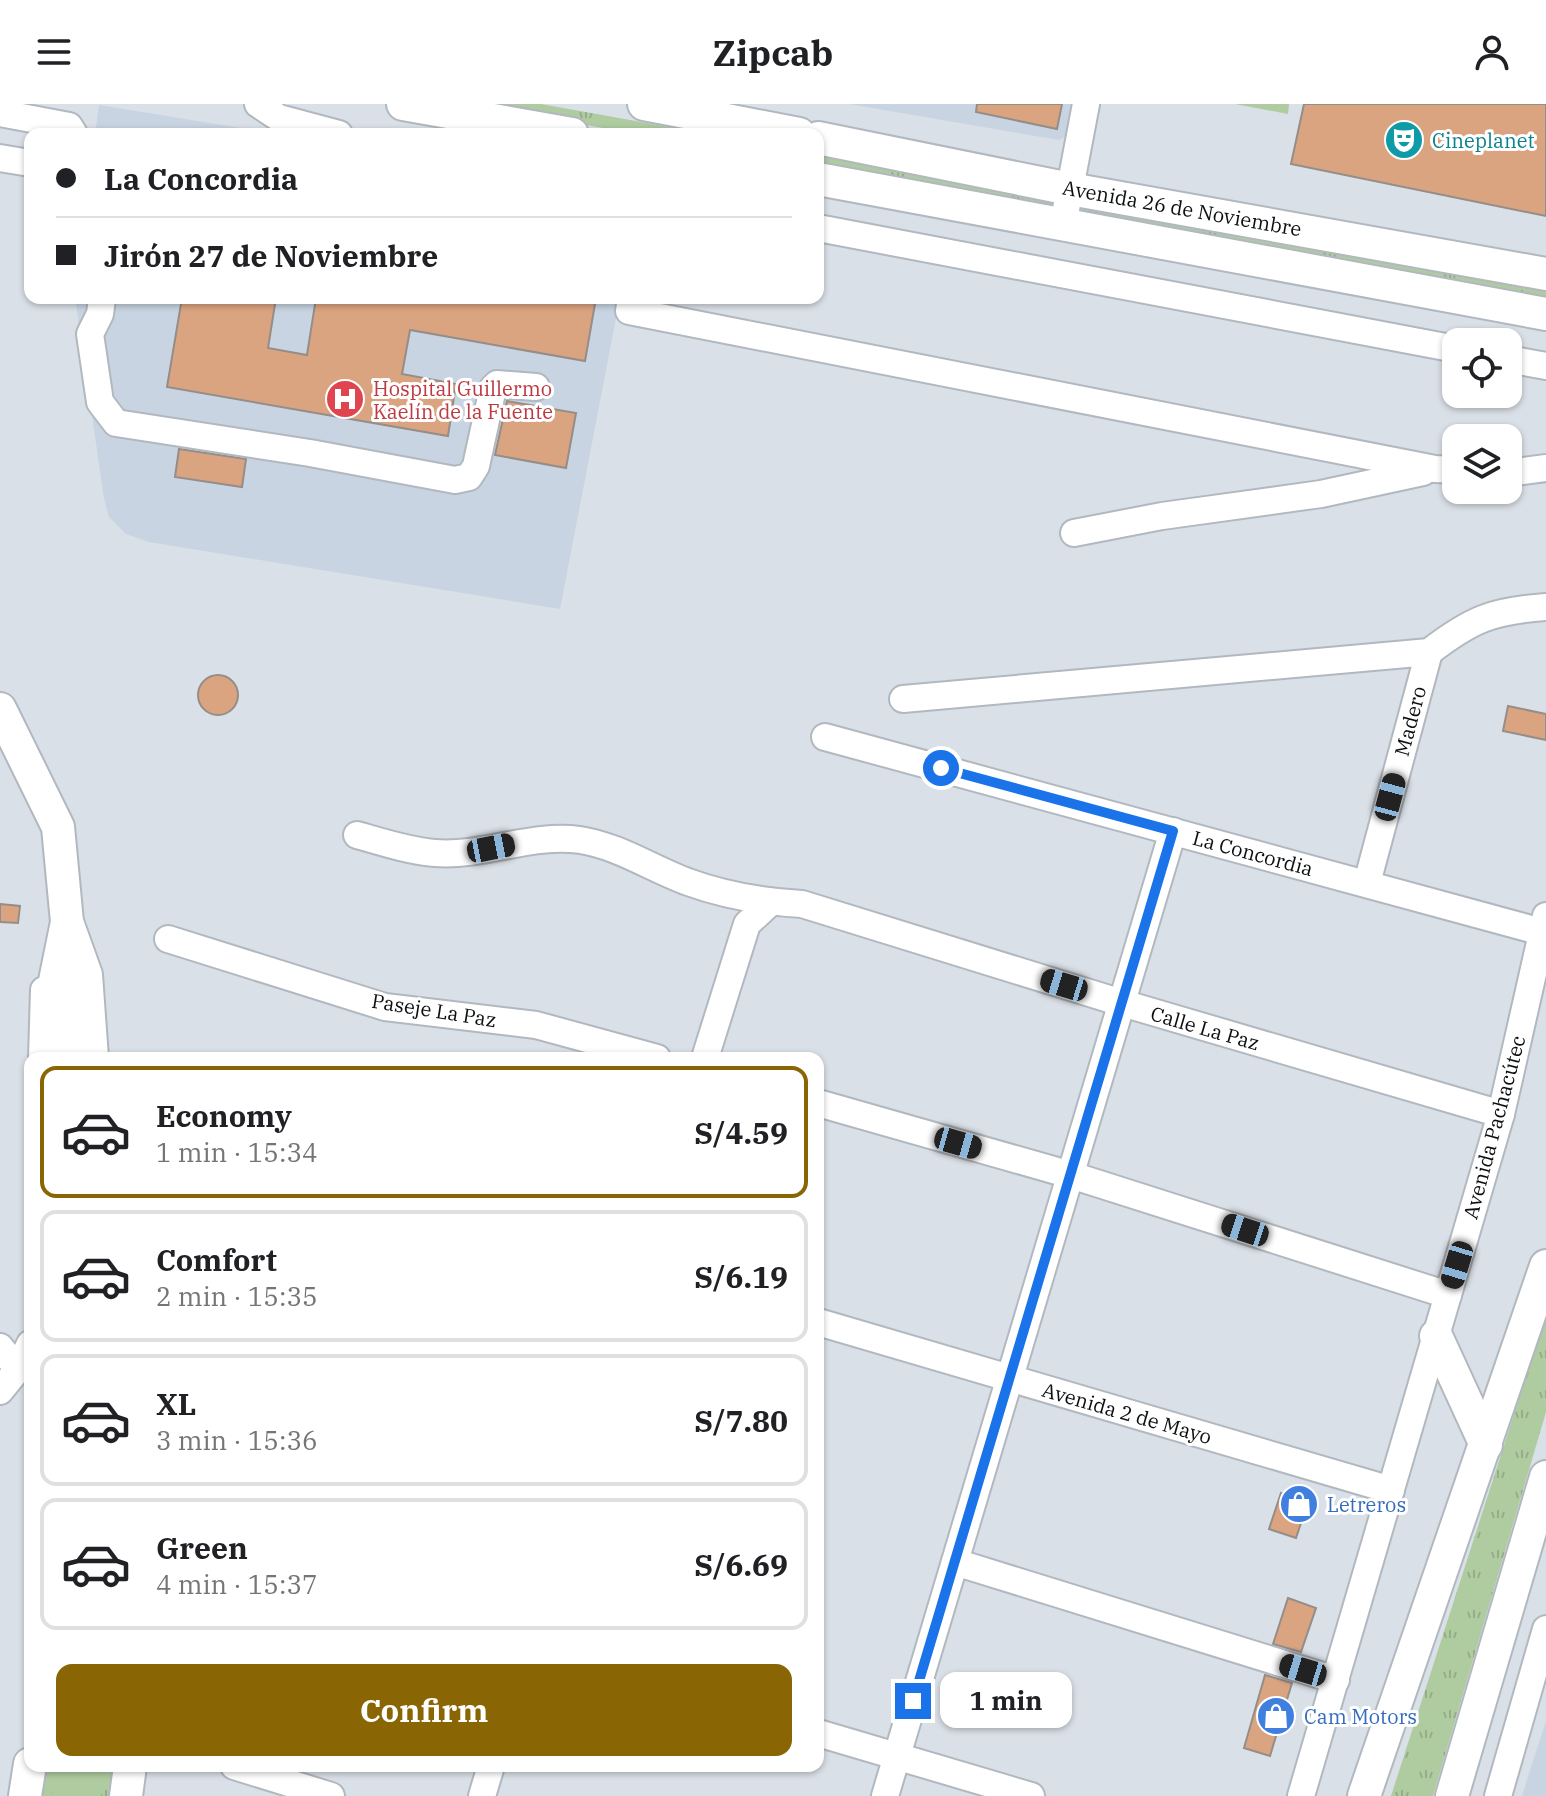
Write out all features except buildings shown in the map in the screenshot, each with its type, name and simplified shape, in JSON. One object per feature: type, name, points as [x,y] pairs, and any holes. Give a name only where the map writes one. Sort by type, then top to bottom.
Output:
[{"type":"main road","points":[[403,104],[500,128]]},
{"type":"main road","points":[[644,104],[692,108],[774,128]]},
{"type":"main road","name":"Avenida 26 de Noviembre","points":[[824,139],[1070,189],[1546,274]]},
{"type":"main road","name":"Avenida 26 de Noviembre","points":[[824,180],[1546,314]]},
{"type":"main road","points":[[0,709],[58,827],[67,922],[86,975],[92,1052]]},
{"type":"main road","points":[[61,1052],[55,981],[67,922]]},
{"type":"main road","points":[[1364,1796],[1546,1266]]},
{"type":"main road","points":[[1436,1336],[1486,1445]]},
{"type":"main road","points":[[1452,1796],[1546,1477]]},
{"type":"main road","points":[[25,1796],[29,1772]]},
{"type":"main road","points":[[126,1796],[129,1772]]},
{"type":"street","points":[[258,104],[279,118],[316,128]]},
{"type":"street","points":[[1063,225],[1086,104]]},
{"type":"street","points":[[0,113],[70,128]]},
{"type":"street","points":[[0,158],[24,162]]},
{"type":"street","points":[[824,229],[1442,346]]},
{"type":"street","points":[[101,304],[90,334],[100,402],[116,423],[310,453],[455,480],[469,477],[476,466],[493,388],[497,384],[536,387]]},
{"type":"street","points":[[630,304],[629,311],[1442,469]]},
{"type":"street","points":[[1522,362],[1546,366]]},
{"type":"street","points":[[1522,471],[1546,468]]},
{"type":"street","points":[[1074,533],[1162,516],[1321,494],[1442,471]]},
{"type":"street","points":[[903,699],[1429,652],[1452,634],[1478,620],[1505,610],[1546,607]]},
{"type":"street","name":"Madero","points":[[1367,883],[1429,652]]},
{"type":"street","name":"La Concordia","points":[[825,737],[1367,883],[1544,924]]},
{"type":"street","points":[[885,1796],[1173,831]]},
{"type":"street","name":"Calle La Paz","points":[[357,835],[435,853],[541,839],[579,840],[608,846],[690,883],[771,902],[802,904],[1122,1003],[1501,1114]]},
{"type":"street","points":[[42,1052],[49,947],[61,873]]},
{"type":"street","points":[[707,1052],[747,924],[771,902]]},
{"type":"street","name":"Avenida Pachacútec","points":[[1301,1796],[1501,1114],[1544,924]]},
{"type":"street","name":"Paseje La Paz","points":[[168,939],[385,1007],[536,1025],[635,1052]]},
{"type":"street","points":[[824,1105],[1071,1175],[1448,1295]]},
{"type":"street","name":"Avenida 2 de Mayo","points":[[824,1324],[1391,1490]]},
{"type":"street","points":[[0,1347],[18,1369]]},
{"type":"street","points":[[0,1391],[24,1356]]},
{"type":"street","points":[[955,1562],[1336,1680]]},
{"type":"street","points":[[1498,1796],[1546,1629]]},
{"type":"street","points":[[824,1735],[1031,1796]]},
{"type":"street","points":[[253,1772],[331,1796]]},
{"type":"street","points":[[482,1796],[489,1772]]},
{"type":"shaded area","points":[[849,104],[1073,104],[1068,135],[1059,140]]},
{"type":"shaded area","points":[[99,105],[241,128],[96,128]]},
{"type":"shaded area","name":"Hospital Guillermo Kaelín de la Fuente","points":[[76,304],[619,304],[560,609],[149,542],[126,534],[109,517]]},
{"type":"shaded area","points":[[1546,1721],[1546,1796],[1522,1796],[1530,1770]]},
{"type":"green space","points":[[473,104],[541,104],[675,128],[603,128]]},
{"type":"green space","points":[[1235,104],[1289,104],[1288,114]]},
{"type":"green space","points":[[824,155],[1546,287],[1546,301],[824,169]]},
{"type":"green space","points":[[1546,1315],[1546,1412],[1433,1796],[1391,1796]]},
{"type":"green space","points":[[39,1772],[119,1772],[116,1796],[36,1796]]},
{"type":"green space","points":[[55,1772],[105,1772],[101,1796],[51,1796]]},
{"type":"place","name":"Cineplanet","points":[[1404,140]]},
{"type":"place","name":"Hospital Guillermo Kaelín de la Fuente","points":[[345,399]]},
{"type":"place","name":"Letreros","points":[[1299,1504]]},
{"type":"place","name":"Cam Motors","points":[[1276,1716]]},
{"type":"route","points":[[913,1701],[1173,831],[941,768]]}]
